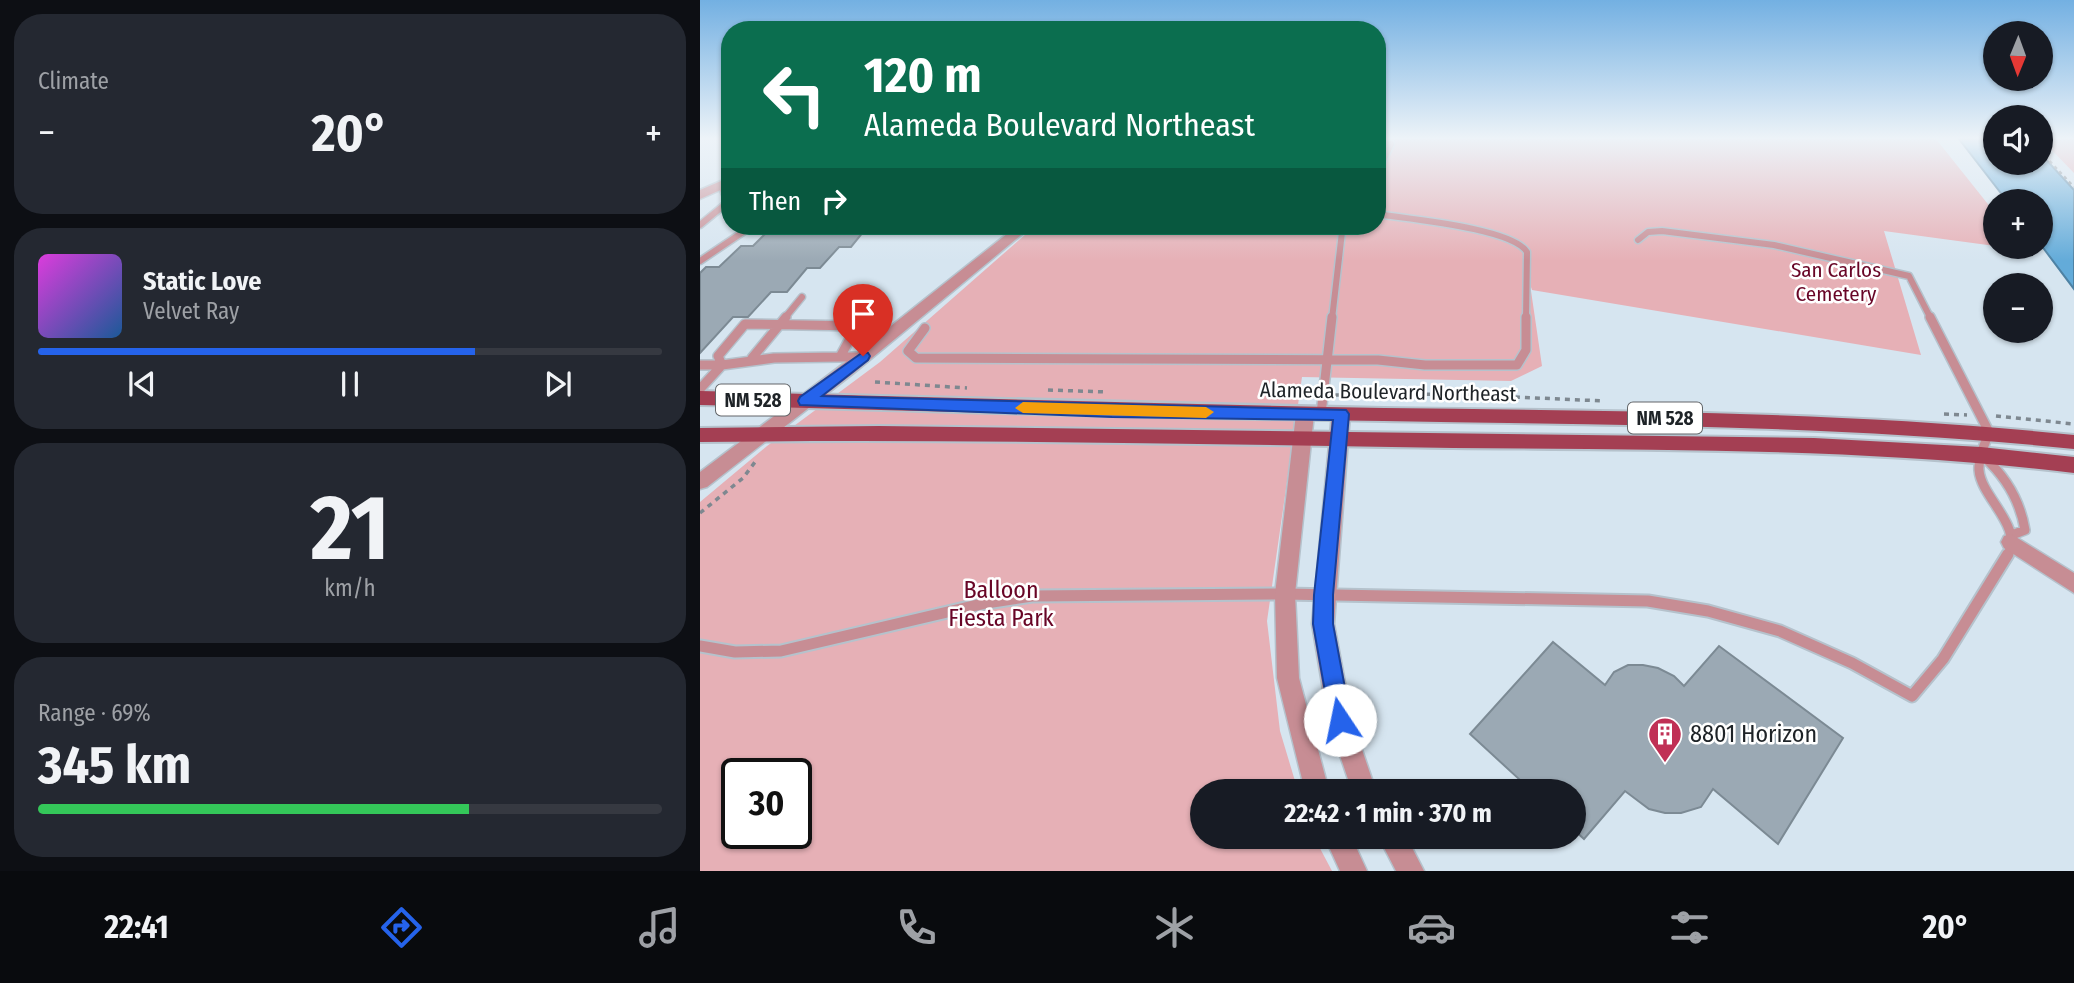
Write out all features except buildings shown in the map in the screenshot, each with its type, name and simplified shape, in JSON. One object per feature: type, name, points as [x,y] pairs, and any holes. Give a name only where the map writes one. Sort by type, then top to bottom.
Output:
[{"type":"main road","name":"Alameda Boulevard Northeast","points":[[700,398],[1112,411],[1806,420],[1989,432],[2074,442]]},
{"type":"main road","name":"NM 528","points":[[700,435],[879,433],[1814,445],[1981,454],[2074,465]]},
{"type":"street","points":[[701,194],[721,186]]},
{"type":"street","points":[[700,482],[1014,235]]},
{"type":"street","points":[[1313,414],[1302,440],[1285,594],[1288,678],[1314,779]]},
{"type":"street","points":[[1341,414],[1323,595],[1323,624],[1340,720],[1360,779]]},
{"type":"street","points":[[2012,539],[2074,584]]},
{"type":"street","points":[[1343,849],[1354,871]]},
{"type":"street","points":[[1398,849],[1411,871]]},
{"type":"lane","points":[[700,225],[721,208]]},
{"type":"lane","points":[[925,328],[908,351],[916,358],[1326,360],[1517,365],[1526,350],[1527,253],[1522,244],[1498,234],[1386,215]]},
{"type":"lane","points":[[700,646],[736,652],[780,651],[986,603],[1032,596],[1285,594],[1648,601],[1708,611],[1780,631],[1852,663],[1912,696],[1943,659],[2011,549],[2012,539],[1979,473],[1981,454],[1989,432],[1909,276],[1774,245],[1662,231],[1648,232],[1638,240]]},
{"type":"lane","points":[[700,261],[739,235]]},
{"type":"lane","points":[[1313,414],[1326,360],[1342,235]]},
{"type":"lane","points":[[752,358],[802,297]]},
{"type":"lane","points":[[722,365],[718,356],[745,324],[857,326],[840,358]]},
{"type":"lane","points":[[700,365],[722,365],[752,358],[863,356]]},
{"type":"lane","points":[[700,389],[722,365]]},
{"type":"lane","points":[[1981,454],[2004,475],[2023,517],[2025,530],[2012,539]]},
{"type":"path","points":[[700,513],[743,478],[759,457]]},
{"type":"green space","name":"Balloon Fiesta Park","points":[[1386,180],[1968,180],[1983,198],[1983,244],[1884,231],[1921,355],[1532,290],[1530,284],[1542,366],[1511,381],[1302,377],[1267,621],[1280,731],[1294,779],[1190,779],[1190,849],[1320,849],[1332,871],[700,871],[700,502],[767,446],[880,362],[1025,235],[1386,235]]},
{"type":"water","points":[[1990,180],[2065,180],[2074,190],[2074,289],[2052,259],[2053,189],[1998,189]]},
{"type":"slow traffic","points":[[1023,408],[1206,412]]},
{"type":"place","name":"8801 Horizon","points":[[1665,764]]},
{"type":"route","points":[[863,356],[806,401],[1112,411],[1341,414],[1323,595],[1323,624],[1340,720]]},
{"type":"park label","name":"San Carlos Cemetery","points":[[1836,282]]}]
